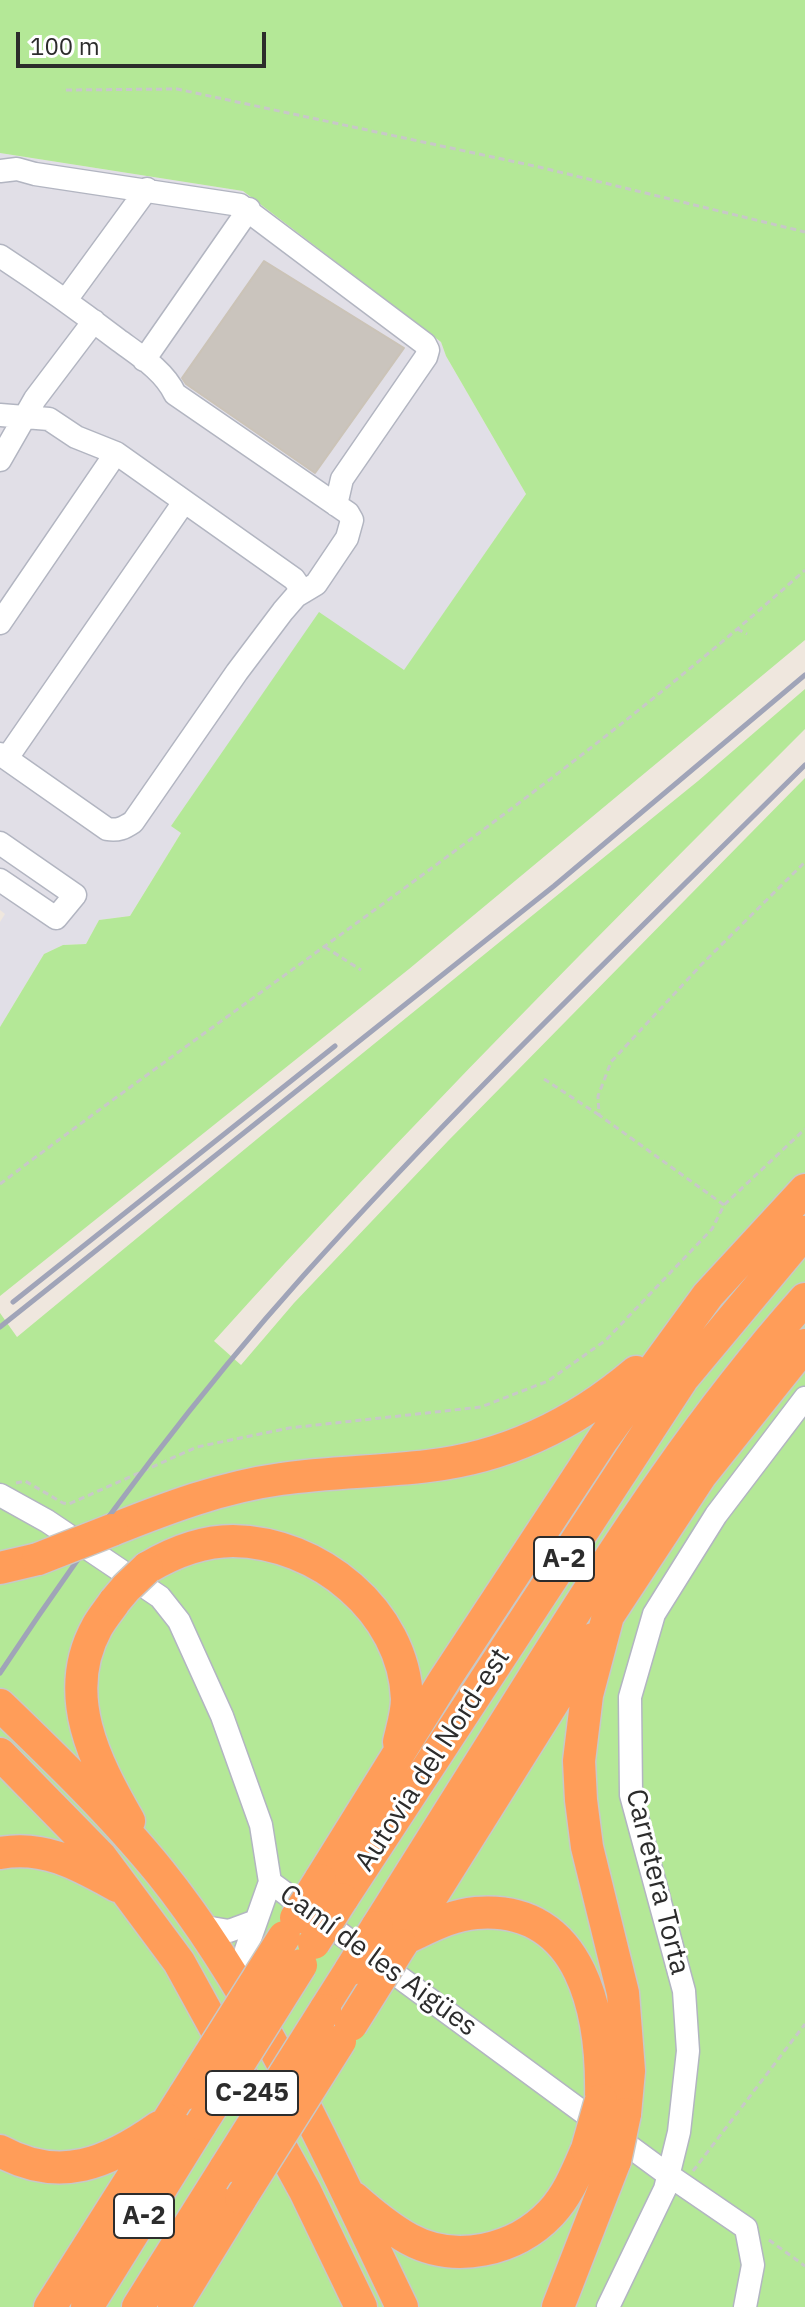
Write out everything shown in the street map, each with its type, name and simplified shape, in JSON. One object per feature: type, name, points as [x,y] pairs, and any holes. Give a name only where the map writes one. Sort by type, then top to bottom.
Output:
[{"type":"highway","points":[[331,1890],[394,1759],[594,1451],[708,1295],[805,1190]]},
{"type":"highway","name":"Autovia del Nord-est","points":[[87,2307],[201,2124],[299,1941],[331,1890],[683,1378],[805,1232]]},
{"type":"highway","name":"Autovia del Nord-est","points":[[138,2307],[226,2167],[339,2025],[351,1969],[395,1937],[615,1549],[708,1417],[805,1299]]},
{"type":"highway","points":[[0,1568],[38,1559],[193,1499],[235,1487],[282,1479],[431,1466],[514,1446],[554,1430],[585,1412],[672,1342]]},
{"type":"highway","points":[[174,2307],[241,2198],[339,2025],[395,1937],[701,1475],[805,1345]]},
{"type":"highway","points":[[159,1872],[91,1747],[82,1712],[80,1685],[86,1655],[97,1627],[126,1588],[147,1568],[167,1556],[198,1546],[230,1541],[261,1543],[291,1551],[347,1584],[370,1607],[391,1638],[401,1668],[407,1701],[394,1759]]},
{"type":"highway","points":[[558,2307],[613,2107],[629,2071],[623,1993],[587,1847],[581,1800],[582,1726],[608,1616]]},
{"type":"highway","name":"C-245","points":[[0,1705],[159,1872],[199,1926],[240,1989],[347,2193],[402,2307]]},
{"type":"highway","name":"C-245","points":[[0,1754],[101,1857],[179,1962],[305,2191],[361,2307]]},
{"type":"highway","points":[[0,1853],[25,1851],[51,1854],[91,1871],[124,1890]]},
{"type":"highway","points":[[395,1937],[473,1913],[498,1913],[540,1926],[564,1946],[583,1976],[598,2030],[613,2107]]},
{"type":"highway","points":[[50,2307],[177,2108],[299,1941]]},
{"type":"highway","points":[[0,2151],[40,2165],[81,2166],[113,2157],[177,2108]]},
{"type":"highway","points":[[347,2193],[409,2239],[454,2251],[490,2249],[532,2230],[550,2214],[573,2180],[601,2155]]},
{"type":"street","points":[[0,171],[17,169],[231,202],[249,209],[416,335],[428,350],[426,357],[342,479],[336,505]]},
{"type":"street","points":[[66,300],[147,189]]},
{"type":"street","points":[[144,360],[249,209]]},
{"type":"street","points":[[0,256],[66,300],[144,360],[167,379],[175,394],[348,513],[352,520],[351,528],[316,584],[283,611],[133,822],[115,831],[107,829],[3,756],[184,502]]},
{"type":"street","points":[[0,460],[35,399],[94,321]]},
{"type":"street","points":[[0,415],[49,419],[76,437],[116,453],[294,579],[303,592]]},
{"type":"street","points":[[0,623],[116,453]]},
{"type":"street","points":[[0,843],[75,895],[56,918],[0,880]]},
{"type":"street","name":"Carretera Torta","points":[[608,2307],[665,2189],[675,2179],[688,2051],[684,1991],[631,1795],[630,1697],[654,1614],[716,1515],[805,1398]]},
{"type":"street","name":"Camí de les Aigües","points":[[1,1495],[47,1521],[160,1597],[179,1621],[222,1716],[261,1825],[270,1882],[746,2228]]},
{"type":"street","points":[[240,1989],[246,1950],[270,1882]]},
{"type":"street","points":[[199,1926],[229,1931],[256,1921]]},
{"type":"street","points":[[745,2307],[753,2265],[746,2228]]},
{"type":"path","points":[[66,90],[177,89],[539,167],[805,232]]},
{"type":"path","points":[[0,1184],[607,736],[805,570]]},
{"type":"path","points":[[737,629],[747,634]]},
{"type":"path","points":[[599,1115],[598,1096],[611,1062],[702,964],[805,862]]},
{"type":"path","points":[[325,947],[361,970]]},
{"type":"path","points":[[544,1079],[724,1205]]},
{"type":"path","points":[[1,1495],[15,1483],[25,1481],[69,1504],[197,1447],[289,1428],[481,1407],[548,1381],[606,1340],[712,1229],[724,1205],[805,1129]]},
{"type":"path","points":[[675,2179],[805,2024]]},
{"type":"path","points":[[746,2228],[777,2244],[805,2266]]},
{"type":"shaded area","points":[[0,153],[243,191],[441,342],[446,356],[526,494],[404,671],[319,613],[172,825],[181,833],[130,916],[99,920],[86,944],[63,945],[44,954],[0,1027],[0,922],[5,914],[0,910]]},
{"type":"green space","points":[[0,0],[805,0],[805,640],[409,969],[0,1296],[0,1027],[44,954],[63,945],[86,944],[99,920],[130,916],[181,833],[171,826],[319,612],[404,670],[526,494],[446,356],[441,342],[243,191],[0,153]]},
{"type":"green space","points":[[805,689],[805,729],[431,1108],[214,1341],[241,1365],[294,1303],[448,1141],[805,778],[805,2307],[0,2307],[0,1313],[17,1337],[698,781]]},
{"type":"building","points":[[264,261],[404,348],[315,473],[186,384],[182,378]]},
{"type":"railway","points":[[0,1327],[554,886],[805,675]]},
{"type":"railway","points":[[0,1673],[144,1469],[222,1370],[304,1275],[488,1080],[805,765]]},
{"type":"railway","points":[[13,1302],[335,1046]]}]
